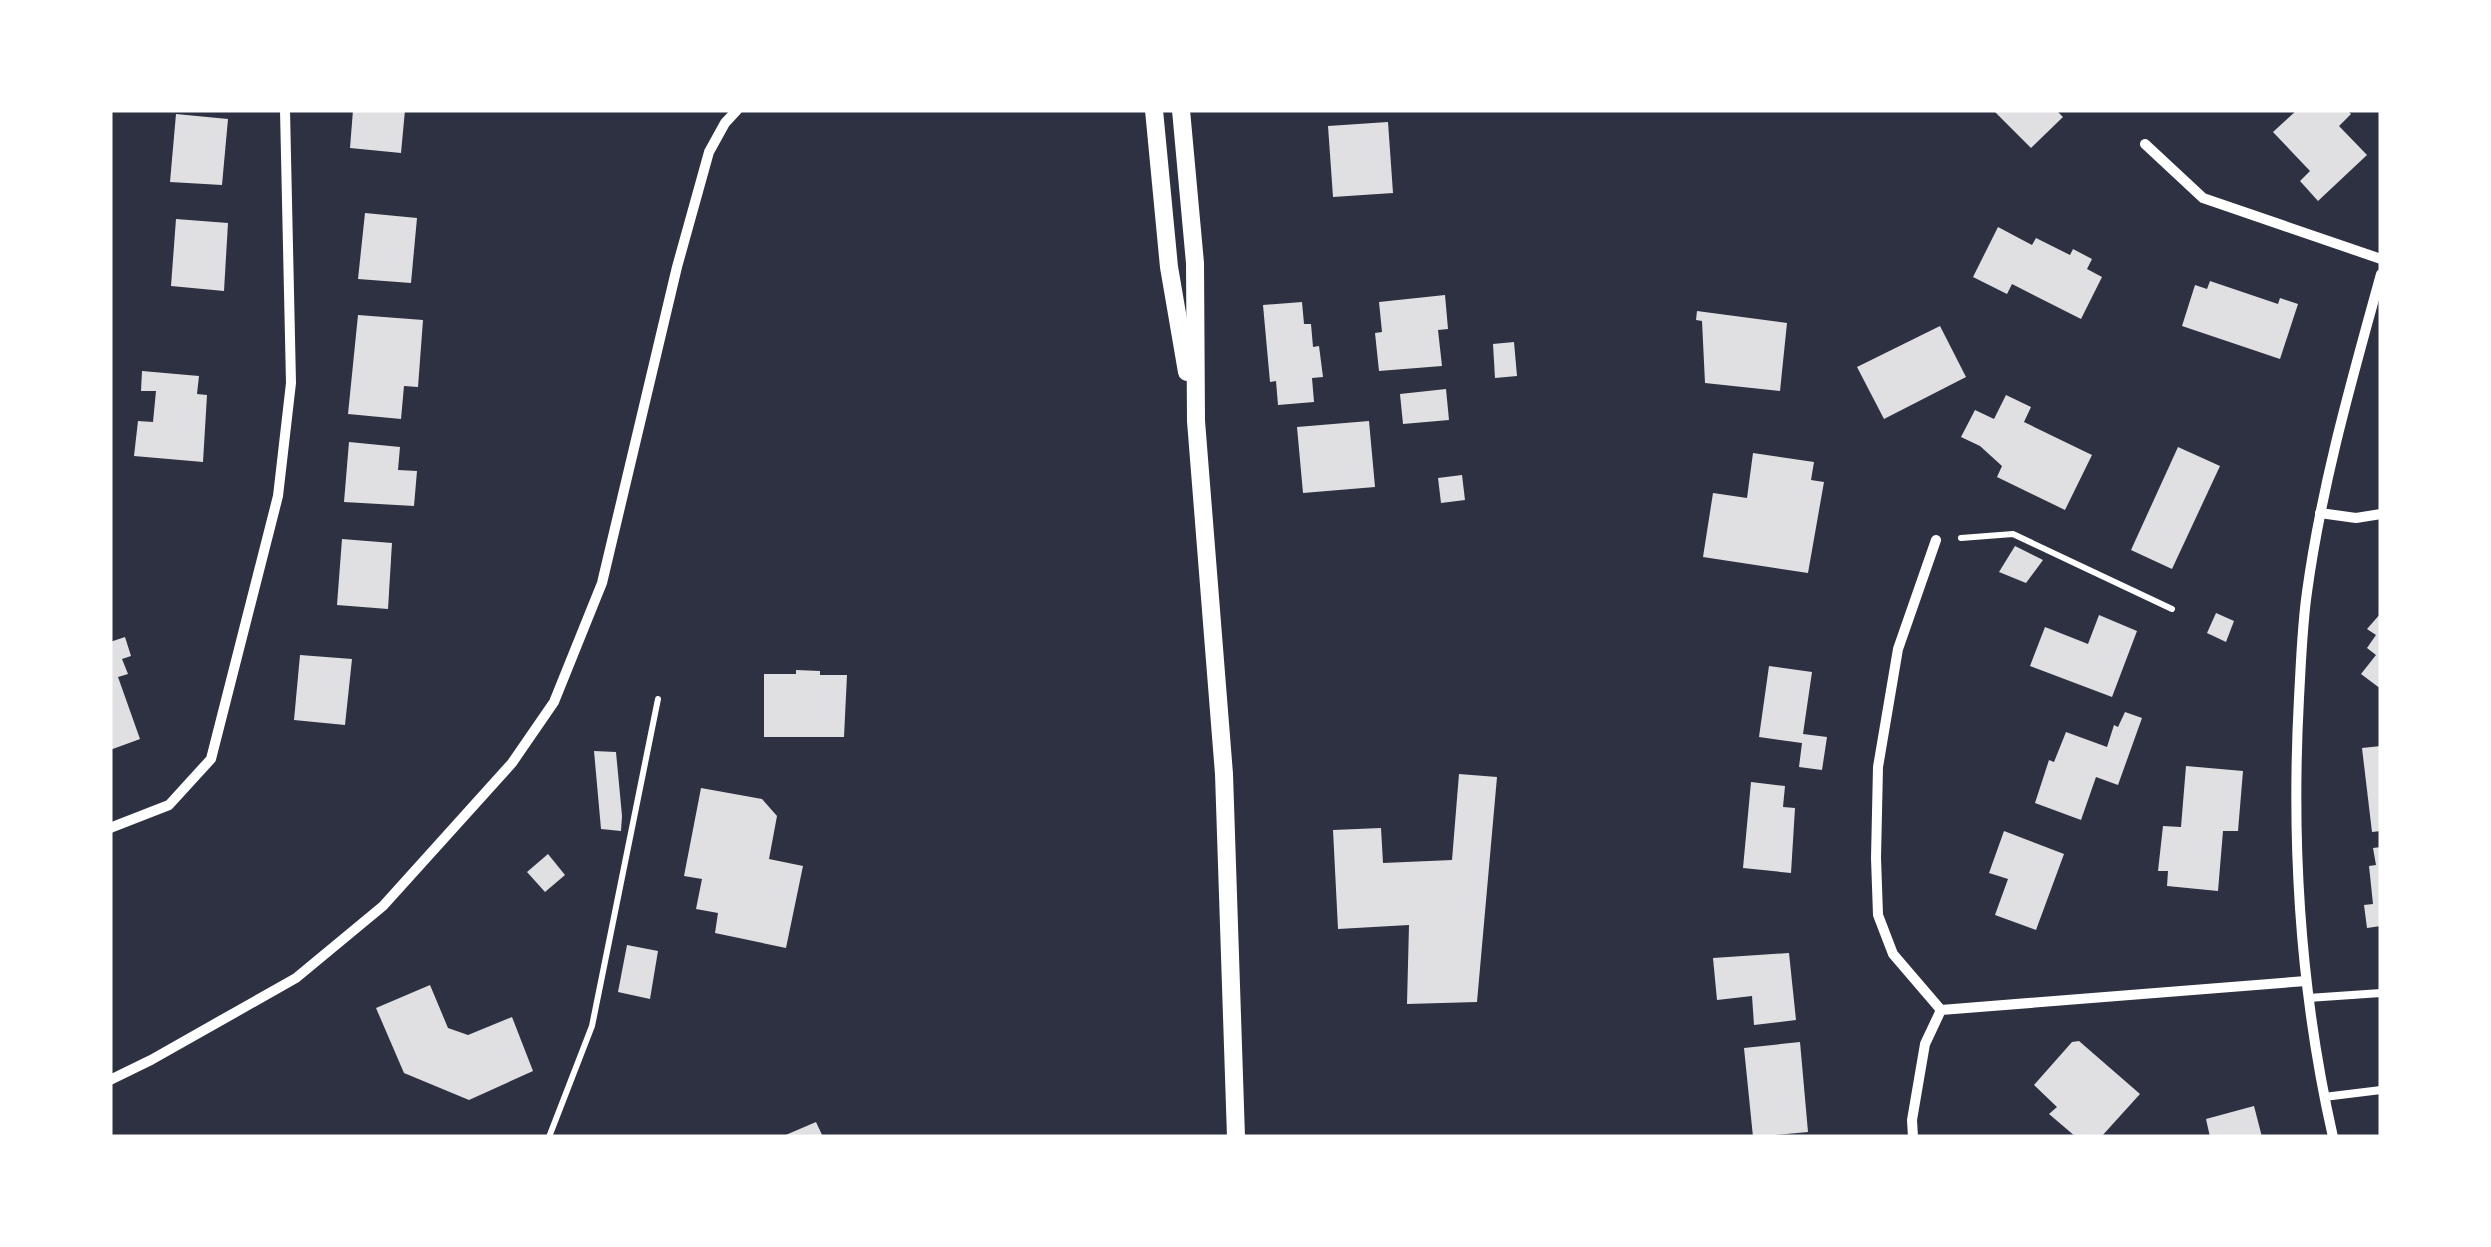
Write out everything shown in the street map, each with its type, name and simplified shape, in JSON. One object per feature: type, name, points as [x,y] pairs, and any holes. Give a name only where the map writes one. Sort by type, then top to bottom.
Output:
[{"type":"street","points":[[110,828],[169,806],[211,759],[278,496],[291,382],[284,110]]},
{"type":"street","points":[[110,1080],[296,978],[383,906],[512,763],[554,702],[602,583],[677,267],[709,152],[737,110]]},
{"type":"street","points":[[1154,110],[1168,268],[1196,420]]},
{"type":"street","points":[[1181,110],[1195,262],[1196,420],[1224,774],[1236,1137]]},
{"type":"street","points":[[2145,144],[2203,198],[2381,259]]},
{"type":"street","points":[[2333,1137],[2306,981],[2295,842],[2296,765],[2307,594],[2320,512],[2337,431],[2381,274]]},
{"type":"street","points":[[2320,512],[2356,518],[2381,514]]},
{"type":"street","points":[[1936,540],[1898,650],[1878,767],[1876,858],[1878,915],[1893,954],[1942,1010]]},
{"type":"street","points":[[1942,1010],[2306,981]]},
{"type":"street","points":[[1912,1137],[1925,1044],[1942,1010]]},
{"type":"lane","points":[[2308,998],[2381,993]]},
{"type":"lane","points":[[2324,1097],[2381,1090]]},
{"type":"path","points":[[1936,540],[2014,534],[2172,609]]},
{"type":"path","points":[[550,1137],[592,1026],[658,699]]},
{"type":"building","points":[[353,110],[405,110],[401,153],[350,148]]},
{"type":"building","points":[[1993,110],[2056,110],[2063,117],[2031,148]]},
{"type":"building","points":[[2297,110],[2347,110],[2351,114],[2339,126],[2367,155],[2318,201],[2300,181],[2310,171],[2273,132]]},
{"type":"building","points":[[176,114],[228,119],[222,185],[170,182]]},
{"type":"building","points":[[1388,122],[1393,193],[1333,197],[1328,126]]},
{"type":"building","points":[[365,213],[417,218],[411,283],[358,279]]},
{"type":"building","points":[[176,219],[228,223],[224,291],[171,286]]},
{"type":"building","points":[[1998,227],[2032,245],[2036,238],[2070,255],[2073,249],[2092,259],[2087,269],[2102,277],[2081,319],[2012,284],[2007,294],[1973,277]]},
{"type":"building","points":[[2210,281],[2278,304],[2280,298],[2298,304],[2280,359],[2182,326],[2195,285],[2207,289]]},
{"type":"building","points":[[1445,295],[1448,329],[1438,330],[1442,366],[1379,371],[1375,333],[1382,332],[1379,302]]},
{"type":"building","points":[[1302,302],[1304,324],[1311,324],[1313,347],[1319,346],[1323,377],[1312,378],[1314,402],[1278,405],[1276,381],[1270,382],[1263,305]]},
{"type":"building","points":[[1697,311],[1787,323],[1780,391],[1705,383],[1702,321],[1696,320]]},
{"type":"building","points":[[358,315],[423,320],[418,387],[404,386],[401,419],[348,414]]},
{"type":"building","points":[[1940,326],[1966,377],[1884,419],[1857,367]]},
{"type":"building","points":[[1514,342],[1517,376],[1495,378],[1493,344]]},
{"type":"building","points":[[142,371],[199,376],[197,394],[207,395],[203,462],[134,456],[138,421],[153,422],[156,391],[141,391]]},
{"type":"building","points":[[1446,389],[1449,420],[1403,424],[1400,394]]},
{"type":"building","points":[[2006,395],[2031,407],[2024,422],[2092,455],[2065,510],[1997,477],[2002,466],[1980,446],[1961,437],[1975,410],[1994,419]]},
{"type":"building","points":[[1369,421],[1375,487],[1303,493],[1297,427]]},
{"type":"building","points":[[349,442],[400,447],[398,470],[417,471],[414,506],[344,502]]},
{"type":"building","points":[[2178,447],[2220,466],[2172,569],[2131,550]]},
{"type":"building","points":[[1753,453],[1814,462],[1811,480],[1824,482],[1808,573],[1703,557],[1713,493],[1747,498]]},
{"type":"building","points":[[1462,475],[1465,500],[1441,503],[1438,478]]},
{"type":"building","points":[[342,539],[392,543],[388,609],[337,605]]},
{"type":"building","points":[[2015,546],[2043,560],[2026,583],[1999,572]]},
{"type":"building","points":[[2216,613],[2234,621],[2226,642],[2207,633]]},
{"type":"building","points":[[2381,613],[2381,689],[2361,674],[2376,655],[2367,648],[2376,635],[2367,629]]},
{"type":"building","points":[[2099,615],[2137,631],[2112,697],[2030,666],[2045,627],[2088,644]]},
{"type":"building","points":[[125,637],[131,656],[122,659],[128,674],[118,677],[140,739],[110,750],[110,642]]},
{"type":"building","points":[[300,655],[352,659],[345,725],[294,720]]},
{"type":"building","points":[[1769,666],[1812,672],[1803,734],[1827,737],[1822,770],[1799,767],[1802,743],[1759,737]]},
{"type":"building","points":[[796,670],[847,675],[844,737],[764,737],[764,674],[796,674]]},
{"type":"building","points":[[2125,712],[2142,718],[2118,785],[2096,777],[2081,820],[2035,803],[2049,760],[2054,762],[2066,732],[2107,747],[2114,725],[2118,727]]},
{"type":"building","points":[[2381,746],[2381,831],[2372,832],[2362,748]]},
{"type":"building","points":[[594,751],[616,752],[621,831],[601,829]]},
{"type":"building","points":[[2186,766],[2243,771],[2238,831],[2223,831],[2218,891],[2167,886],[2168,871],[2158,871],[2163,826],[2181,827]]},
{"type":"building","points":[[1459,774],[1497,777],[1477,1002],[1407,1004],[1409,925],[1338,929],[1333,830],[1381,828],[1383,863],[1452,860]]},
{"type":"building","points":[[1751,782],[1785,786],[1783,807],[1795,808],[1791,873],[1743,868]]},
{"type":"building","points":[[701,788],[762,799],[777,816],[769,859],[803,866],[786,948],[715,933],[718,913],[696,909],[702,879],[684,876]]},
{"type":"building","points":[[2004,831],[2064,854],[2036,930],[1995,915],[2008,879],[1989,873]]},
{"type":"building","points":[[2381,847],[2381,926],[2367,928],[2364,905],[2373,904],[2369,866],[2376,865],[2373,848]]},
{"type":"building","points":[[548,854],[565,875],[545,892],[527,872]]},
{"type":"building","points":[[627,945],[658,951],[650,999],[618,992]]},
{"type":"building","points":[[1789,953],[1796,1020],[1754,1025],[1752,996],[1717,1000],[1713,958]]},
{"type":"building","points":[[430,985],[448,1028],[468,1035],[512,1017],[533,1071],[469,1100],[404,1073],[376,1008]]},
{"type":"building","points":[[2079,1041],[2140,1094],[2101,1137],[2076,1137],[2049,1114],[2057,1107],[2034,1085],[2072,1042]]},
{"type":"building","points":[[1800,1042],[1808,1132],[1753,1137],[1744,1048]]},
{"type":"building","points":[[2254,1106],[2262,1137],[2210,1137],[2206,1119]]},
{"type":"building","points":[[816,1122],[823,1137],[781,1137]]}]
